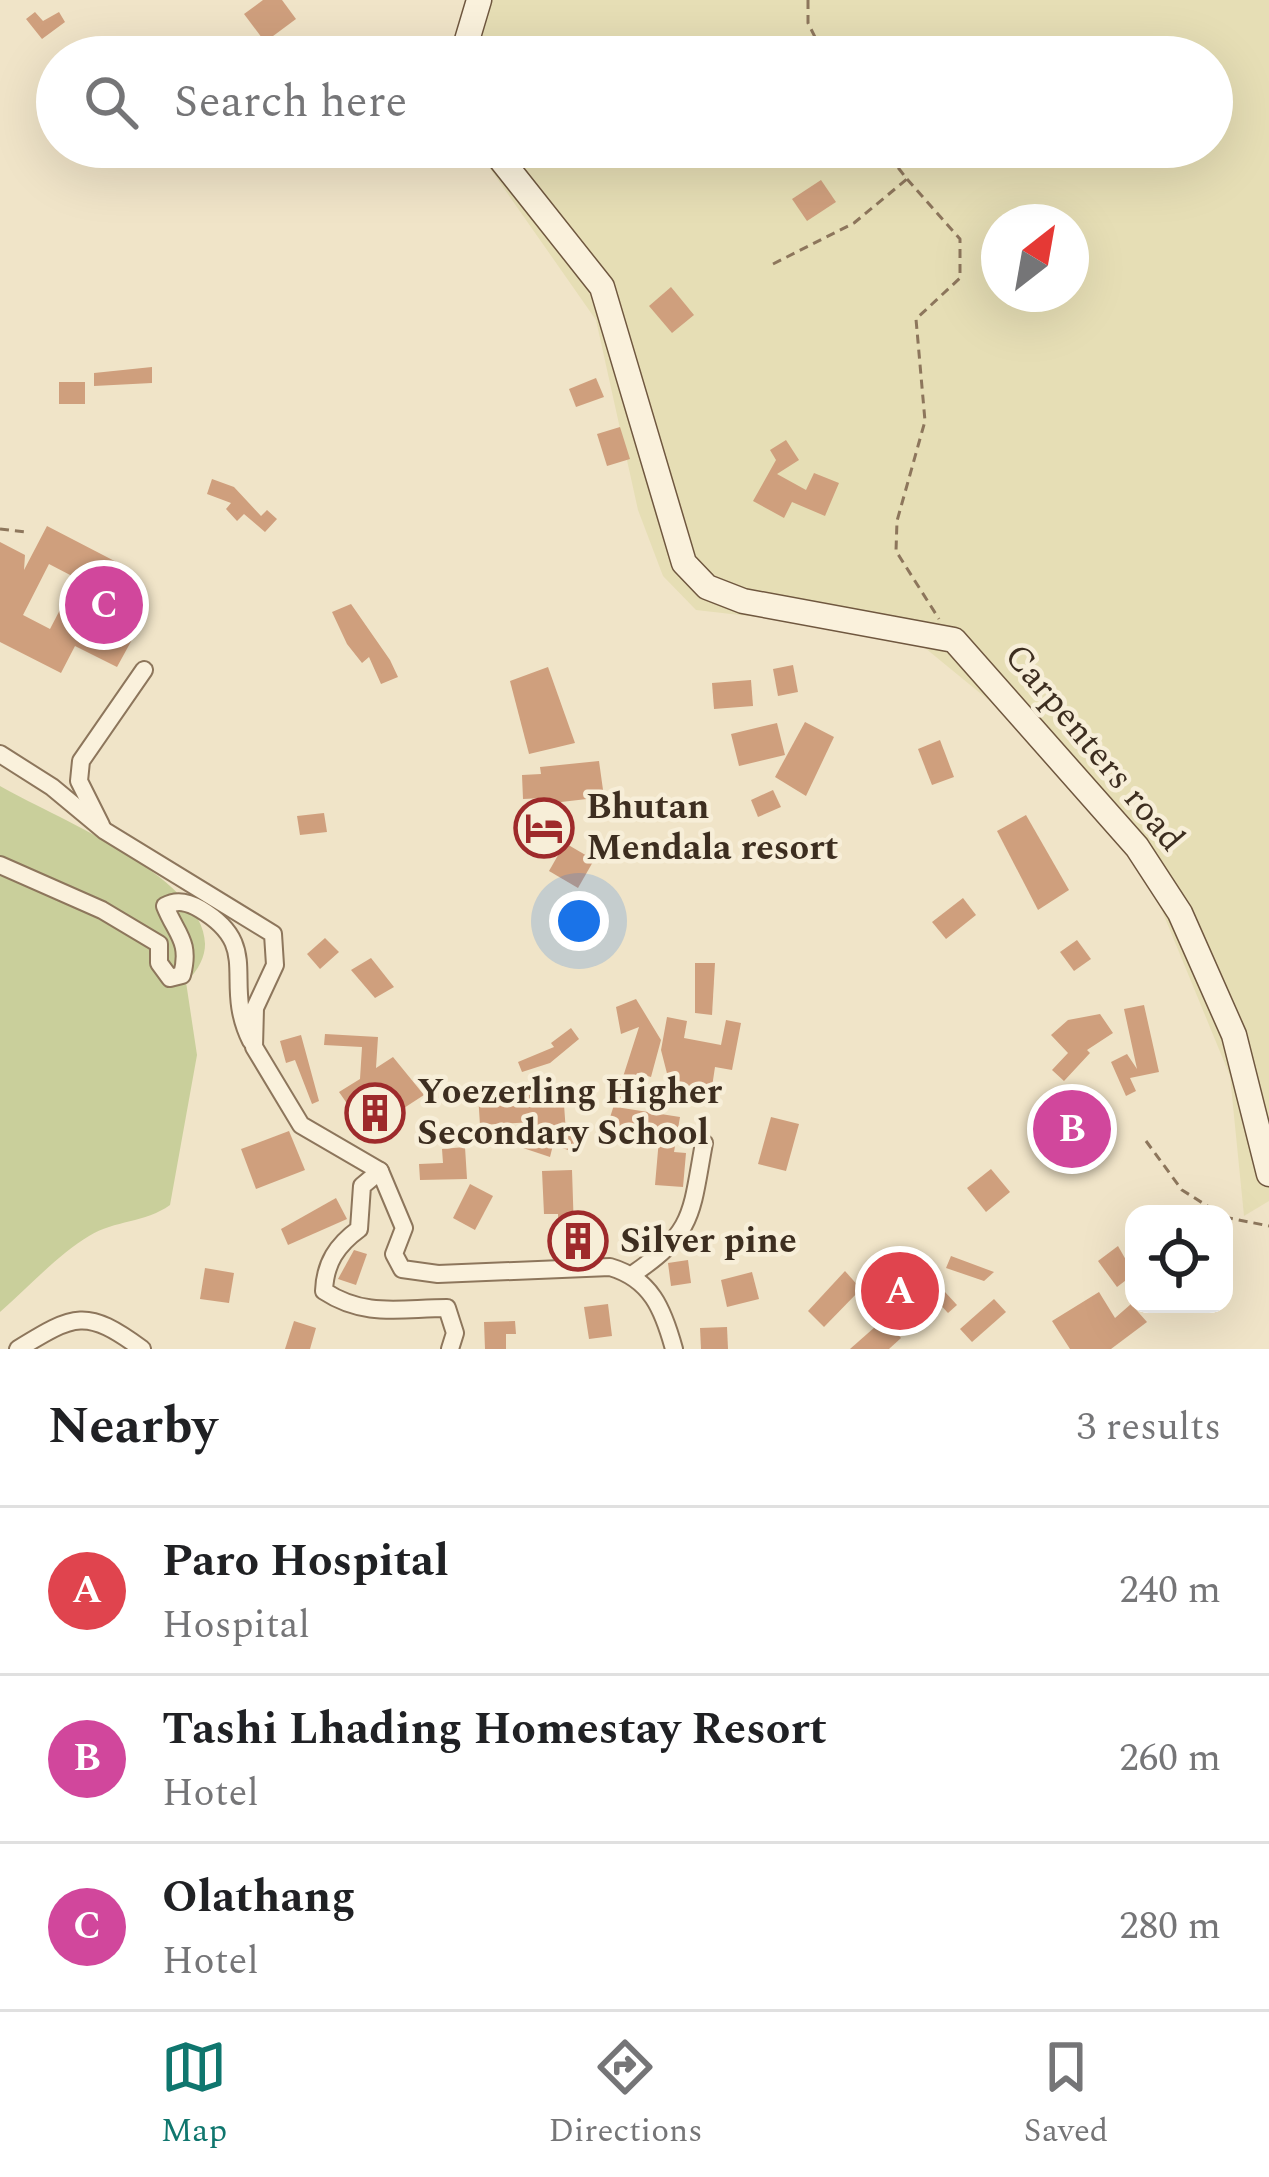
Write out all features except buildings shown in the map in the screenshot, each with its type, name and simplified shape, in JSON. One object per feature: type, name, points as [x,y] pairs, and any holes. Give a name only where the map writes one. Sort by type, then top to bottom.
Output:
[{"type":"street","points":[[468,36],[479,0]]},
{"type":"street","name":"Carpenters road","points":[[508,168],[602,287],[684,563],[707,586],[743,601],[954,640],[1137,847],[1180,913],[1234,1035],[1269,1174]]},
{"type":"street","points":[[105,831],[79,782],[81,761],[144,670]]},
{"type":"street","points":[[0,754],[52,787],[105,831],[273,934],[275,964],[255,1008],[254,1047]]},
{"type":"street","points":[[0,865],[103,910],[159,944],[158,962],[170,978],[182,974],[187,956],[185,938],[165,906],[191,904],[225,924],[237,941],[237,1008],[254,1047],[301,1125],[380,1171],[404,1228],[394,1254],[402,1269],[438,1274],[610,1267],[633,1274],[664,1313],[674,1349]]},
{"type":"street","points":[[633,1274],[667,1251],[686,1229],[704,1143]]},
{"type":"street","points":[[380,1171],[362,1186],[358,1229],[341,1242],[325,1272],[324,1291],[346,1306],[392,1313],[447,1308],[455,1333],[450,1349]]},
{"type":"street","points":[[18,1349],[75,1317],[96,1318],[142,1349]]},
{"type":"path","points":[[808,0],[808,23],[814,36]]},
{"type":"path","points":[[898,168],[960,238],[959,278],[916,320],[925,421],[897,521],[896,551],[954,640]]},
{"type":"path","points":[[773,264],[854,223],[907,179]]},
{"type":"path","points":[[0,529],[25,532]]},
{"type":"path","points":[[1146,1141],[1183,1190],[1206,1205]]},
{"type":"path","points":[[1233,1218],[1269,1226]]},
{"type":"shaded area","points":[[471,0],[1269,0],[1269,1201],[1244,1216],[1230,1076],[1142,862],[991,702],[908,634],[696,610],[663,576],[638,510],[596,320],[490,168],[1233,168],[1233,36],[463,36]]},
{"type":"green space","points":[[0,786],[104,841],[178,893],[200,922],[204,952],[186,982],[197,1055],[170,1205],[89,1236],[0,1312]]},
{"type":"place","name":"Olathang","points":[[104,605]]},
{"type":"place","name":"Bhutan Mendala resort","points":[[544,828]]},
{"type":"place","name":"Yoezerling Higher Secondary School","points":[[375,1113]]},
{"type":"place","name":"Tashi Lhading Homestay Resort","points":[[1072,1129]]},
{"type":"place","name":"Silver pine","points":[[578,1241]]},
{"type":"place","name":"Paro Hospital","points":[[900,1291]]}]
